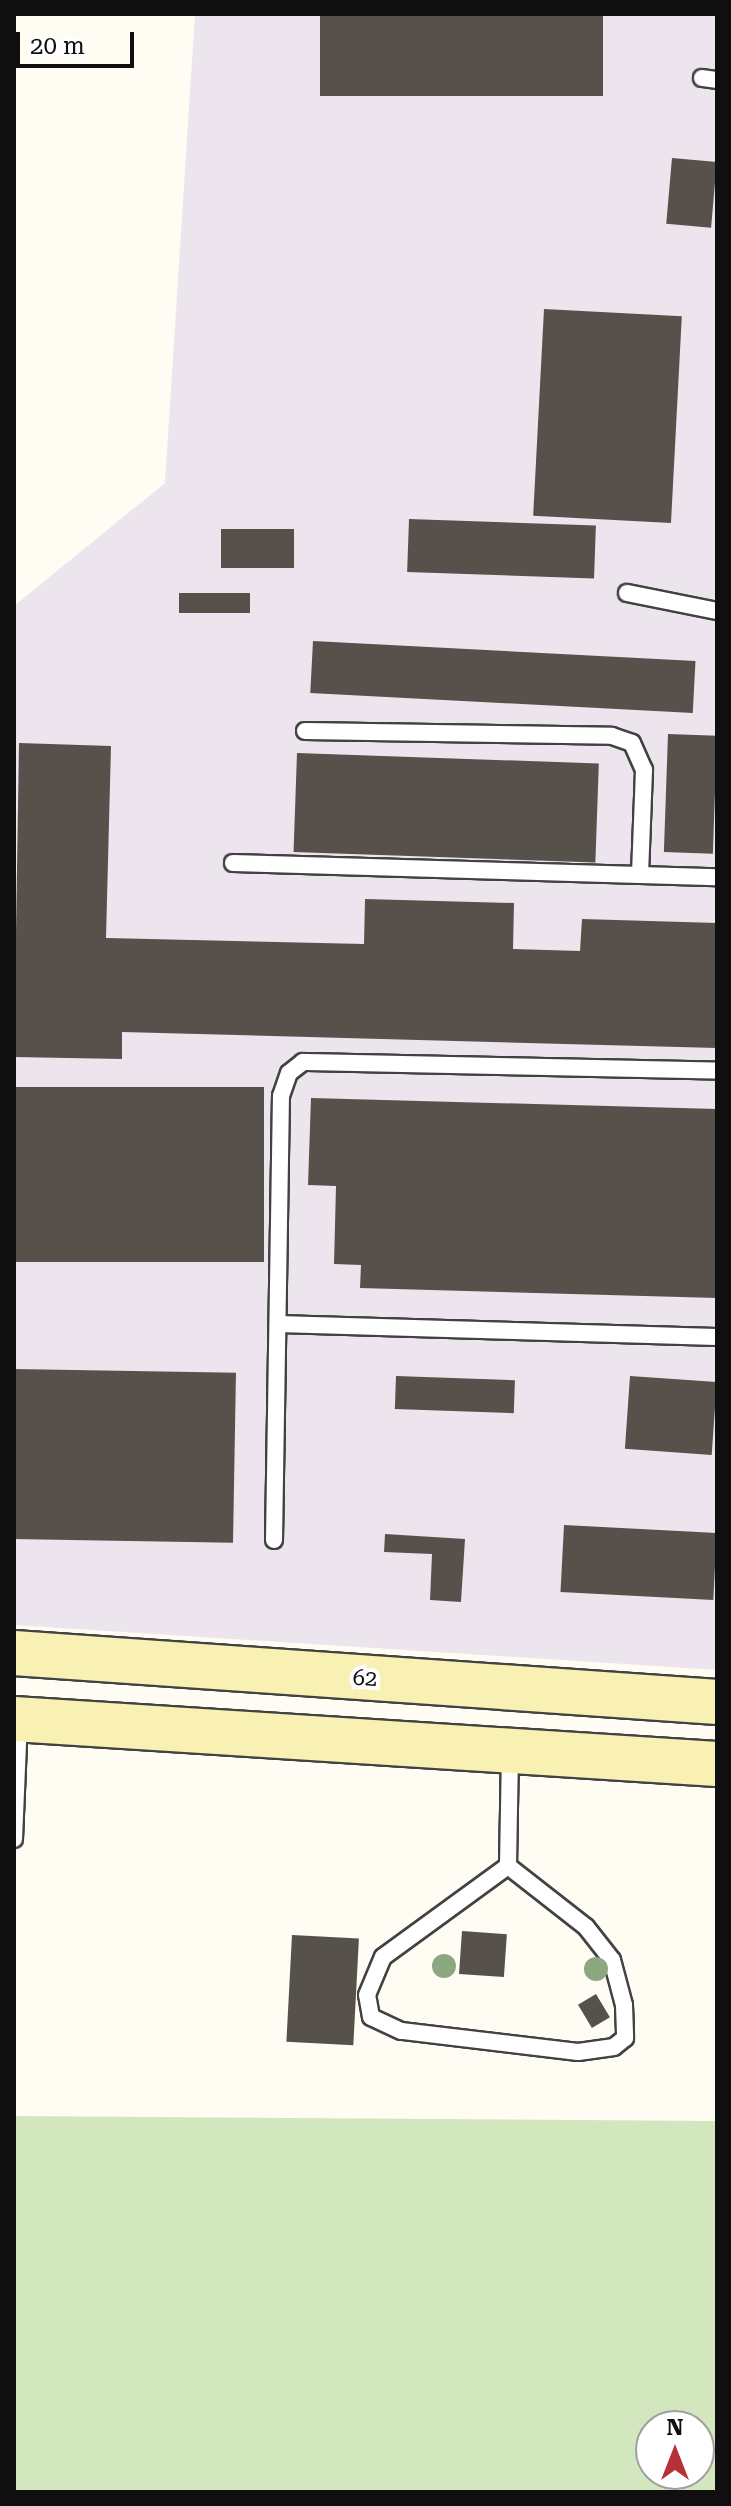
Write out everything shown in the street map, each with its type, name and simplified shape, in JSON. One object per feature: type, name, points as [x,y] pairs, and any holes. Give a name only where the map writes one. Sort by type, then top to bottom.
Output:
[{"type":"street","name":"62","points":[[14,1653],[717,1702]]},
{"type":"street","points":[[17,1719],[717,1764]]},
{"type":"lane","points":[[627,593],[717,611]]},
{"type":"lane","points":[[305,731],[612,736],[632,743],[644,770],[640,875]]},
{"type":"lane","points":[[233,863],[717,877]]},
{"type":"lane","points":[[274,1540],[281,1096],[289,1073],[303,1062],[717,1071]]},
{"type":"lane","points":[[278,1324],[717,1337]]},
{"type":"lane","points":[[14,1839],[17,1719]]},
{"type":"lane","points":[[508,1866],[510,1751]]},
{"type":"lane","points":[[508,1866],[586,1927],[612,1960],[624,2005],[625,2038],[614,2047],[578,2052],[401,2031],[371,2017],[367,1995],[383,1957],[508,1866]]},
{"type":"shaded area","points":[[195,14],[717,14],[717,1670],[14,1625],[14,606],[165,483]]},
{"type":"green space","points":[[14,2116],[717,2121],[717,2492],[14,2492]]},
{"type":"building","points":[[320,14],[603,14],[603,96],[320,96]]},
{"type":"building","points":[[672,158],[717,162],[711,228],[666,224]]},
{"type":"building","points":[[544,309],[682,316],[671,523],[533,516]]},
{"type":"building","points":[[409,519],[596,526],[594,578],[407,572]]},
{"type":"building","points":[[221,529],[294,529],[294,568],[221,568]]},
{"type":"building","points":[[179,593],[250,593],[250,613],[179,613]]},
{"type":"building","points":[[313,641],[695,661],[693,713],[310,693]]},
{"type":"building","points":[[668,734],[717,736],[713,854],[664,852]]},
{"type":"building","points":[[19,743],[111,746],[106,938],[364,944],[365,899],[514,903],[513,949],[580,951],[582,919],[717,923],[717,1048],[122,1032],[122,1059],[14,1057]]},
{"type":"building","points":[[297,753],[599,764],[595,862],[294,852]]},
{"type":"building","points":[[16,1087],[264,1087],[264,1262],[16,1262]]},
{"type":"building","points":[[311,1098],[717,1109],[717,1298],[360,1288],[361,1265],[334,1264],[336,1186],[308,1185]]},
{"type":"building","points":[[14,1369],[236,1373],[233,1543],[14,1539]]},
{"type":"building","points":[[396,1376],[515,1380],[514,1413],[395,1409]]},
{"type":"building","points":[[630,1376],[717,1382],[712,1455],[625,1449]]},
{"type":"building","points":[[564,1525],[717,1533],[713,1600],[560,1592]]},
{"type":"building","points":[[385,1534],[465,1539],[461,1602],[430,1600],[432,1554],[384,1552]]},
{"type":"building","points":[[462,1931],[507,1934],[504,1977],[459,1974]]},
{"type":"building","points":[[292,1935],[359,1939],[353,2045],[286,2042]]},
{"type":"building","points":[[596,1994],[610,2017],[592,2028],[578,2005]]}]
